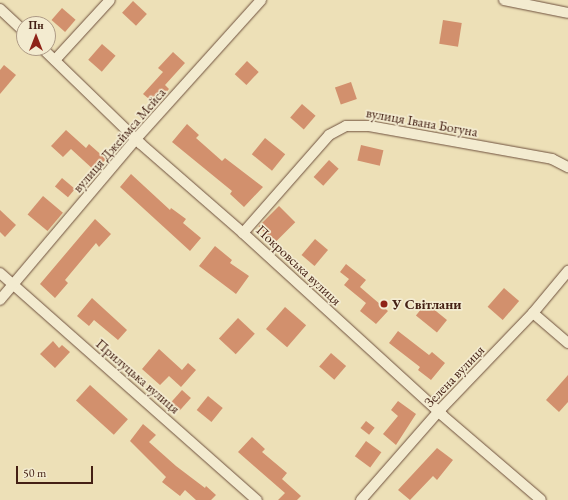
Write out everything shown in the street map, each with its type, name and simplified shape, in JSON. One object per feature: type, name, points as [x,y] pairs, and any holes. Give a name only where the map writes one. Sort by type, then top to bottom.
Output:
[{"type":"street","points":[[55,60],[110,0]]},
{"type":"street","name":"вулиця Джеймса Мейса","points":[[0,300],[136,139],[261,0]]},
{"type":"street","points":[[504,0],[568,13]]},
{"type":"street","points":[[0,9],[16,24]]},
{"type":"street","name":"Покровська вулиця","points":[[51,56],[136,139],[243,233],[438,412],[541,500]]},
{"type":"street","name":"вулиця Івана Богуна","points":[[243,233],[329,136],[346,126],[369,126],[552,159],[568,167]]},
{"type":"street","name":"Зелена вулиця","points":[[361,500],[438,412],[533,313],[568,271]]},
{"type":"street","name":"Прилуцька вулиця","points":[[0,273],[257,500]]},
{"type":"street","points":[[533,313],[568,344]]},
{"type":"building","points":[[133,1],[147,14],[136,26],[122,13]]},
{"type":"building","points":[[62,8],[76,20],[65,32],[56,24],[55,16]]},
{"type":"building","points":[[443,20],[462,23],[458,47],[439,44]]},
{"type":"building","points":[[102,44],[116,56],[102,72],[88,60]]},
{"type":"building","points":[[173,52],[185,63],[165,85],[169,89],[155,104],[143,94],[163,72],[158,68]]},
{"type":"building","points":[[247,61],[259,72],[246,85],[235,74]]},
{"type":"building","points":[[4,65],[16,75],[0,94],[0,70]]},
{"type":"building","points":[[351,82],[357,99],[341,105],[335,88]]},
{"type":"building","points":[[302,104],[316,116],[304,129],[290,118]]},
{"type":"building","points":[[187,124],[199,135],[196,138],[222,161],[225,158],[263,187],[244,207],[230,194],[232,191],[172,142]]},
{"type":"building","points":[[66,130],[86,148],[89,144],[106,159],[95,171],[71,149],[63,157],[51,146]]},
{"type":"building","points":[[265,138],[285,154],[272,171],[252,154]]},
{"type":"building","points":[[361,145],[383,150],[380,166],[357,161]]},
{"type":"building","points":[[329,160],[339,169],[323,186],[314,177]]},
{"type":"building","points":[[131,174],[170,210],[171,208],[186,219],[183,223],[201,238],[190,251],[120,187]]},
{"type":"building","points":[[62,178],[75,189],[68,197],[55,186]]},
{"type":"building","points":[[43,196],[63,213],[47,231],[28,214]]},
{"type":"building","points":[[279,206],[295,222],[275,243],[258,227]]},
{"type":"building","points":[[0,210],[16,225],[5,237],[0,232]]},
{"type":"building","points":[[95,219],[111,234],[99,247],[96,243],[65,280],[68,283],[55,298],[40,284]]},
{"type":"building","points":[[315,239],[328,250],[315,266],[302,255]]},
{"type":"building","points":[[215,246],[232,260],[230,263],[249,276],[236,294],[199,266]]},
{"type":"building","points":[[346,264],[366,280],[360,287],[388,311],[376,324],[360,311],[366,303],[344,285],[349,279],[340,272]]},
{"type":"building","points":[[504,288],[519,301],[503,320],[488,307]]},
{"type":"building","points":[[92,298],[127,330],[118,340],[94,320],[89,326],[77,316]]},
{"type":"building","points":[[426,303],[447,320],[437,332],[416,315]]},
{"type":"building","points":[[285,307],[306,325],[287,347],[266,329]]},
{"type":"building","points":[[238,318],[255,334],[236,354],[219,338]]},
{"type":"building","points":[[398,331],[429,355],[432,352],[445,363],[431,380],[418,370],[420,367],[389,343]]},
{"type":"building","points":[[53,341],[59,348],[62,345],[70,352],[55,368],[40,354]]},
{"type":"building","points":[[159,349],[182,370],[188,363],[196,370],[181,387],[169,376],[160,385],[142,369]]},
{"type":"building","points":[[331,353],[346,366],[334,380],[319,367]]},
{"type":"building","points":[[568,375],[568,402],[559,412],[546,400]]},
{"type":"building","points":[[90,385],[128,419],[114,435],[76,401]]},
{"type":"building","points":[[182,390],[191,398],[180,411],[171,403]]},
{"type":"building","points":[[208,396],[223,408],[211,422],[197,410]]},
{"type":"building","points":[[398,401],[416,414],[396,445],[383,434],[398,416],[391,410]]},
{"type":"building","points":[[366,421],[375,428],[369,435],[360,428]]},
{"type":"building","points":[[143,424],[156,435],[149,442],[176,466],[205,488],[206,486],[216,495],[211,500],[196,500],[185,490],[180,496],[162,482],[166,477],[130,441]]},
{"type":"building","points":[[252,437],[265,449],[262,452],[287,473],[282,479],[301,496],[297,500],[278,500],[285,493],[238,452]]},
{"type":"building","points":[[366,441],[381,452],[370,468],[355,456]]},
{"type":"building","points":[[437,448],[453,460],[437,480],[433,476],[410,500],[398,490]]},
{"type":"place","name":"У Світлани","points":[[384,304]]}]
